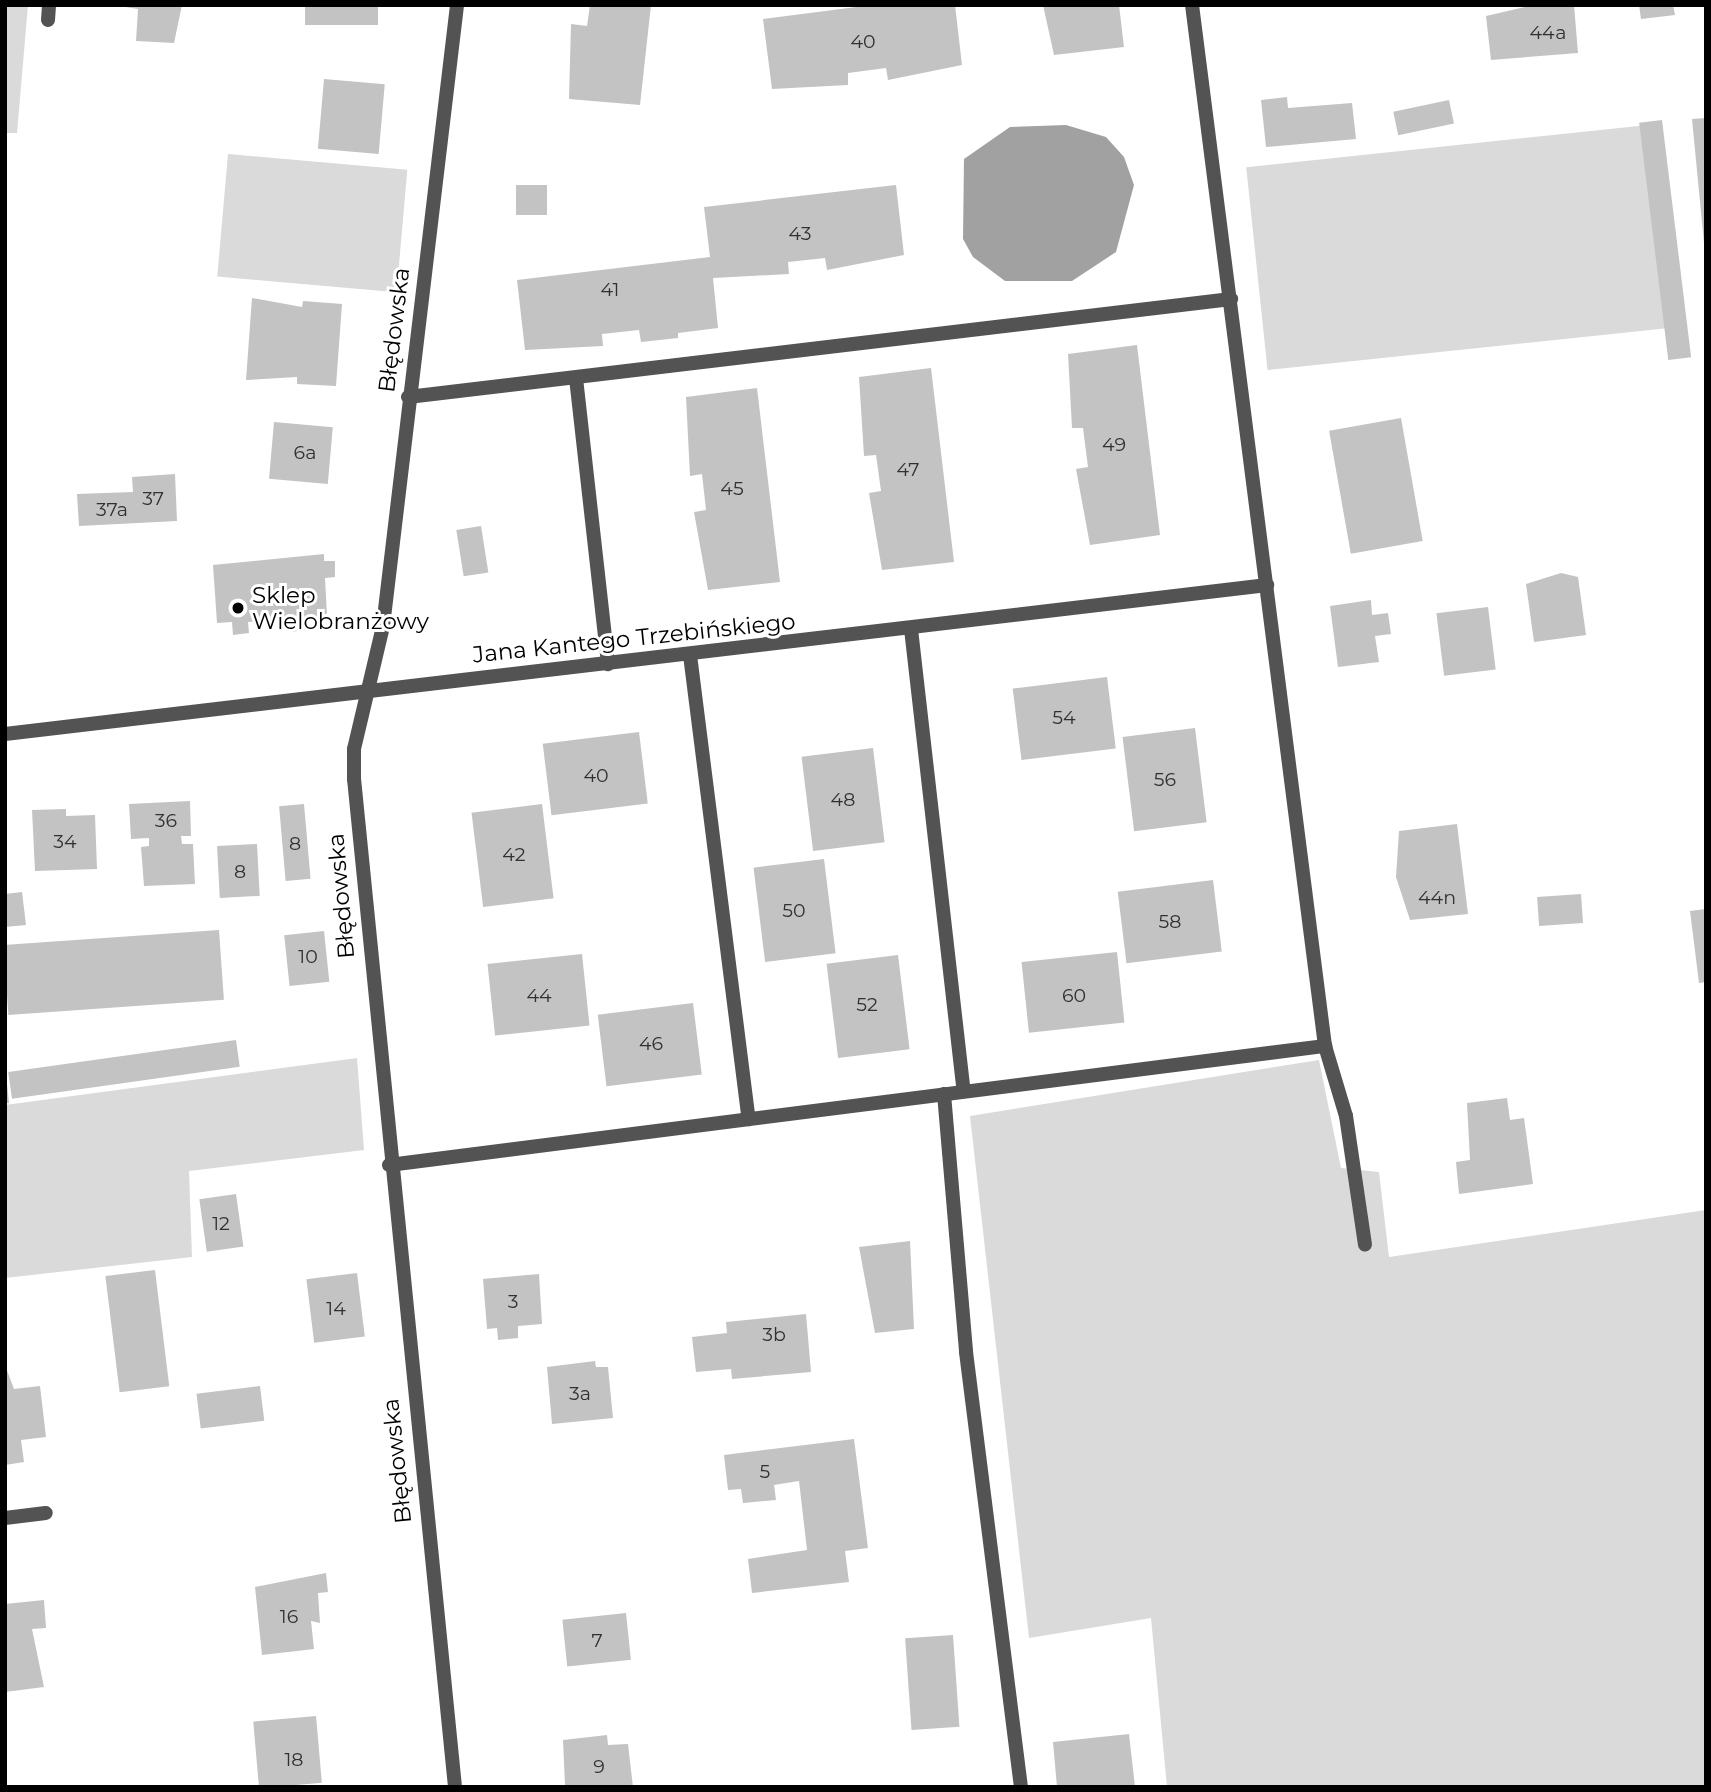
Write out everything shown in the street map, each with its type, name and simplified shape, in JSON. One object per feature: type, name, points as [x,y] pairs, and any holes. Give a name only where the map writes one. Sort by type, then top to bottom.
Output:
[{"type":"street","name":"Błędowska","points":[[455,1787],[389,1165],[354,779],[354,749],[371,689],[457,5]]},
{"type":"street","points":[[1192,5],[1325,1046],[1346,1116],[1366,1245]]},
{"type":"street","points":[[408,397],[1231,299]]},
{"type":"street","points":[[576,379],[608,664]]},
{"type":"street","name":"Jana Kantego Trzebińskiego","points":[[5,734],[1267,585]]},
{"type":"street","points":[[911,629],[964,1091]]},
{"type":"street","points":[[690,655],[749,1119]]},
{"type":"street","points":[[389,1165],[1325,1046]]},
{"type":"street","points":[[944,1094],[966,1352],[1021,1787]]},
{"type":"street","points":[[5,1518],[46,1513]]},
{"type":"shaded area","points":[[5,5],[28,5],[17,133],[5,133]]},
{"type":"shaded area","points":[[1066,125],[1106,137],[1124,157],[1134,185],[1116,252],[1072,281],[1005,281],[973,257],[963,239],[964,159],[1010,127]]},
{"type":"shaded area","points":[[1648,125],[1669,328],[1268,370],[1246,167]]},
{"type":"shaded area","points":[[228,154],[407,170],[397,292],[217,277]]},
{"type":"shaded area","points":[[357,1058],[364,1150],[189,1171],[192,1257],[5,1278],[5,1105]]},
{"type":"shaded area","points":[[1319,1060],[1341,1168],[1379,1172],[1389,1257],[1706,1210],[1706,1787],[1167,1787],[1151,1618],[1029,1638],[970,1116]]},
{"type":"building","points":[[113,5],[182,5],[174,43],[136,41],[138,9]]},
{"type":"building","points":[[305,5],[378,5],[378,25],[305,25]]},
{"type":"building","points":[[590,5],[651,5],[640,105],[569,99],[571,24],[587,26]]},
{"type":"building","points":[[872,5],[955,5],[962,65],[888,80],[886,68],[848,73],[848,85],[772,89],[763,19]]},
{"type":"building","points":[[1043,5],[1119,5],[1124,47],[1054,55]]},
{"type":"building","points":[[1533,5],[1574,5],[1578,53],[1491,60],[1486,16]]},
{"type":"building","points":[[1639,5],[1673,5],[1675,15],[1641,19]]},
{"type":"building","points":[[324,79],[385,84],[379,154],[318,149]]},
{"type":"building","points":[[1287,97],[1288,108],[1352,103],[1356,139],[1266,147],[1261,100]]},
{"type":"building","points":[[1449,100],[1454,123],[1398,135],[1393,112]]},
{"type":"building","points":[[1706,118],[1706,242],[1704,243],[1692,119]]},
{"type":"building","points":[[1662,120],[1691,357],[1668,360],[1639,123]]},
{"type":"building","points":[[516,185],[547,185],[547,215],[516,215]]},
{"type":"building","points":[[896,185],[904,255],[827,270],[825,258],[788,262],[789,274],[713,278],[718,328],[678,333],[678,338],[641,342],[639,330],[602,334],[603,346],[525,350],[517,280],[710,257],[704,207]]},
{"type":"building","points":[[252,298],[302,307],[303,301],[342,304],[336,386],[297,384],[297,377],[246,380]]},
{"type":"building","points":[[1137,345],[1160,535],[1090,545],[1076,469],[1088,467],[1083,428],[1072,428],[1068,354]]},
{"type":"building","points":[[931,368],[954,562],[882,570],[869,493],[881,491],[876,455],[864,456],[859,377]]},
{"type":"building","points":[[757,388],[780,582],[708,590],[694,512],[706,510],[702,474],[690,476],[686,397]]},
{"type":"building","points":[[1401,418],[1423,541],[1351,554],[1329,431]]},
{"type":"building","points":[[274,422],[333,427],[328,484],[269,479]]},
{"type":"building","points":[[175,474],[177,521],[79,526],[77,494],[133,492],[132,477]]},
{"type":"building","points":[[481,526],[488,572],[464,576],[456,530]]},
{"type":"building","points":[[324,554],[324,561],[335,561],[335,577],[325,578],[327,616],[306,618],[306,630],[290,632],[289,619],[248,622],[249,633],[233,635],[232,622],[217,623],[213,565]]},
{"type":"building","points":[[1561,573],[1578,577],[1586,635],[1534,642],[1526,584]]},
{"type":"building","points":[[1371,600],[1372,615],[1388,613],[1391,634],[1375,636],[1379,662],[1338,667],[1330,606]]},
{"type":"building","points":[[1488,607],[1496,670],[1444,676],[1436,613]]},
{"type":"building","points":[[1107,677],[1116,748],[1021,760],[1013,689]]},
{"type":"building","points":[[1195,728],[1207,822],[1134,831],[1123,737]]},
{"type":"building","points":[[639,732],[648,803],[551,815],[543,744]]},
{"type":"building","points":[[873,748],[885,842],[813,851],[802,757]]},
{"type":"building","points":[[190,801],[191,836],[181,836],[182,844],[193,844],[195,884],[144,886],[141,847],[149,846],[149,838],[131,839],[129,804]]},
{"type":"building","points":[[304,804],[311,879],[286,881],[279,806]]},
{"type":"building","points":[[542,804],[554,898],[483,907],[472,813]]},
{"type":"building","points":[[66,809],[66,816],[95,815],[97,869],[35,871],[32,810]]},
{"type":"building","points":[[1457,824],[1468,914],[1410,920],[1396,877],[1399,831]]},
{"type":"building","points":[[257,844],[260,896],[220,898],[217,846]]},
{"type":"building","points":[[824,859],[836,953],[765,962],[754,868]]},
{"type":"building","points":[[1213,880],[1222,951],[1126,963],[1118,892]]},
{"type":"building","points":[[22,892],[26,925],[5,927],[5,894]]},
{"type":"building","points":[[1581,894],[1583,923],[1539,926],[1537,897]]},
{"type":"building","points":[[1706,909],[1706,982],[1699,983],[1690,911]]},
{"type":"building","points":[[219,930],[224,1000],[8,1015],[5,945]]},
{"type":"building","points":[[324,931],[329,982],[290,986],[284,935]]},
{"type":"building","points":[[1117,952],[1124,1023],[1029,1033],[1022,962]]},
{"type":"building","points":[[582,954],[590,1026],[495,1036],[488,964]]},
{"type":"building","points":[[898,955],[910,1049],[838,1058],[827,964]]},
{"type":"building","points":[[693,1003],[702,1074],[606,1086],[598,1015]]},
{"type":"building","points":[[236,1040],[240,1067],[12,1099],[8,1072]]},
{"type":"building","points":[[7,1084],[9,1103],[5,1103],[5,1085]]},
{"type":"building","points":[[1507,1098],[1510,1120],[1524,1118],[1533,1184],[1459,1194],[1456,1162],[1470,1160],[1467,1103]]},
{"type":"building","points":[[236,1194],[243,1246],[207,1252],[199,1199]]},
{"type":"building","points":[[910,1241],[914,1329],[875,1333],[859,1247]]},
{"type":"building","points":[[155,1270],[169,1386],[120,1392],[105,1276]]},
{"type":"building","points":[[357,1273],[365,1337],[314,1343],[306,1279]]},
{"type":"building","points":[[539,1274],[542,1324],[518,1326],[518,1338],[498,1340],[497,1328],[487,1329],[483,1279]]},
{"type":"building","points":[[806,1314],[811,1372],[732,1379],[731,1369],[696,1372],[692,1337],[727,1333],[726,1322]]},
{"type":"building","points":[[595,1361],[596,1367],[608,1367],[613,1418],[552,1424],[547,1367]]},
{"type":"building","points":[[5,1365],[14,1389],[40,1386],[46,1437],[21,1440],[24,1462],[5,1465]]},
{"type":"building","points":[[260,1386],[264,1421],[201,1429],[196,1394]]},
{"type":"building","points":[[854,1439],[868,1548],[845,1551],[849,1582],[752,1593],[748,1559],[807,1550],[799,1481],[774,1485],[776,1500],[743,1503],[741,1489],[728,1490],[724,1455]]},
{"type":"building","points":[[326,1573],[328,1592],[318,1593],[320,1623],[311,1621],[314,1649],[262,1655],[255,1587]]},
{"type":"building","points":[[44,1600],[46,1628],[32,1629],[44,1687],[5,1692],[5,1604]]},
{"type":"building","points":[[626,1613],[631,1660],[567,1666],[562,1620]]},
{"type":"building","points":[[953,1635],[959,1727],[912,1730],[905,1638]]},
{"type":"building","points":[[316,1716],[322,1783],[259,1787],[253,1721]]},
{"type":"building","points":[[1129,1734],[1135,1787],[1057,1787],[1053,1742]]},
{"type":"building","points":[[607,1735],[608,1745],[628,1744],[633,1787],[565,1786],[563,1740]]},
{"type":"place","name":"Sklep Wielobranżowy","points":[[238,608]]}]
